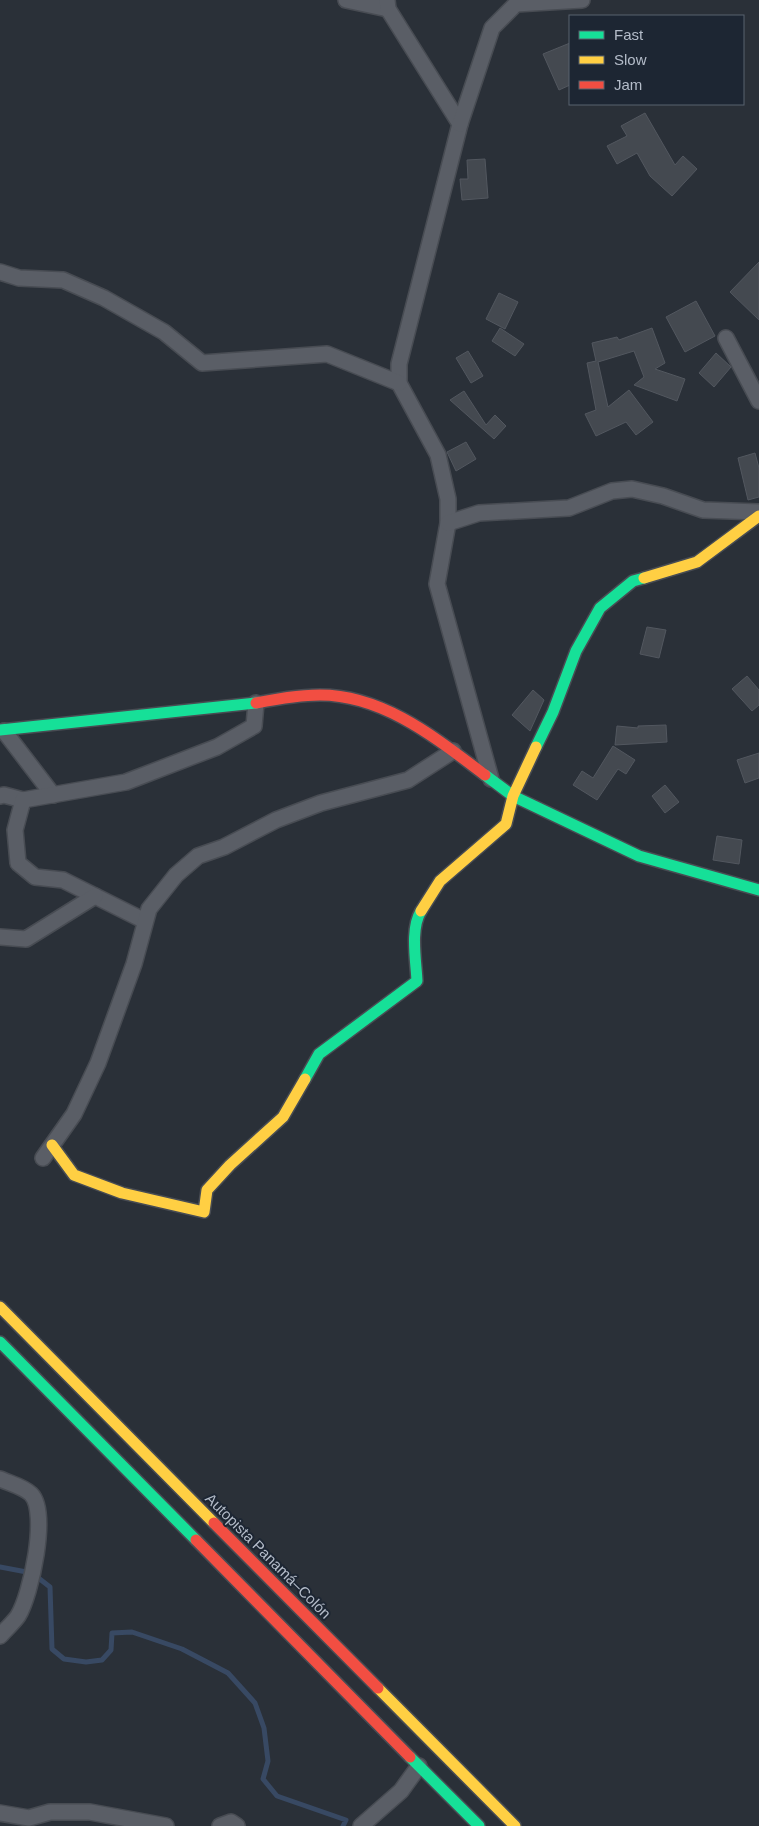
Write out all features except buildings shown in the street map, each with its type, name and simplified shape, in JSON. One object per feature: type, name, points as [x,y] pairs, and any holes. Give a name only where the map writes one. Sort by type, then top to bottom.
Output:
[{"type":"main road","points":[[52,1145],[74,1174],[122,1193],[204,1212],[208,1190],[230,1165],[284,1117],[319,1054],[417,981],[414,947],[417,917],[440,881],[506,824],[513,796],[553,712],[576,651],[600,608],[633,581],[696,562],[759,514]]},
{"type":"main road","points":[[2,731],[256,703],[292,697],[321,695],[350,698],[392,713],[421,727],[513,796],[639,856],[759,890]]},
{"type":"main road","name":"Autopista Panamá–Colón","points":[[0,1307],[515,1826]]},
{"type":"main road","points":[[0,1342],[479,1826]]},
{"type":"street","points":[[346,0],[388,4],[460,124]]},
{"type":"street","points":[[490,779],[437,584],[448,522],[448,499],[438,455],[400,383],[399,364],[460,124],[492,28],[516,4],[582,0]]},
{"type":"street","points":[[0,272],[19,278],[64,280],[104,298],[164,332],[202,363],[327,354],[400,383]]},
{"type":"street","points":[[726,338],[759,401]]},
{"type":"street","points":[[448,522],[479,513],[569,508],[612,491],[632,489],[663,496],[703,510],[759,514]]},
{"type":"street","points":[[0,796],[4,795],[23,800],[126,782],[216,747],[254,726],[256,703]]},
{"type":"street","points":[[2,731],[53,795]]},
{"type":"street","points":[[43,1158],[74,1114],[98,1063],[134,964],[149,908],[176,875],[198,856],[224,847],[276,820],[321,803],[408,780],[453,751]]},
{"type":"street","points":[[23,800],[15,830],[18,863],[35,877],[63,880],[145,921]]},
{"type":"street","points":[[0,937],[26,939],[95,896]]},
{"type":"street","points":[[0,1479],[30,1493],[38,1504],[37,1556],[26,1595],[18,1616],[0,1636]]},
{"type":"street","points":[[361,1826],[401,1791],[419,1766]]},
{"type":"street","points":[[0,1813],[30,1818],[50,1812],[90,1812],[166,1826]]},
{"type":"street","points":[[220,1826],[231,1822],[237,1826]]},
{"type":"waterway","points":[[0,1567],[32,1573],[50,1587],[52,1649],[64,1659],[86,1662],[102,1660],[111,1650],[112,1633],[132,1632],[182,1649],[228,1673],[255,1703],[264,1728],[268,1761],[263,1779],[277,1796],[346,1820],[343,1826]]},
{"type":"traffic: fast","points":[[536,747],[553,712],[576,651],[600,608],[633,581],[644,578]]},
{"type":"traffic: fast","points":[[0,730],[256,703]]},
{"type":"traffic: fast","points":[[485,775],[513,796],[639,856],[759,890]]},
{"type":"traffic: fast","points":[[305,1079],[319,1054],[417,981],[415,936],[421,911]]},
{"type":"traffic: fast","points":[[0,1342],[196,1540]]},
{"type":"traffic: fast","points":[[410,1757],[479,1826]]},
{"type":"traffic: slow","points":[[644,578],[697,562],[759,516]]},
{"type":"traffic: slow","points":[[421,911],[440,881],[506,824],[513,796],[536,747]]},
{"type":"traffic: slow","points":[[52,1145],[74,1175],[122,1193],[204,1212],[207,1190],[230,1165],[283,1117],[305,1079]]},
{"type":"traffic: slow","points":[[0,1307],[214,1523]]},
{"type":"traffic: slow","points":[[378,1688],[515,1826]]},
{"type":"traffic: jam","points":[[256,703],[296,696],[320,695],[366,702],[388,711],[429,734],[485,775]]},
{"type":"traffic: jam","points":[[214,1523],[378,1688]]},
{"type":"traffic: jam","points":[[196,1540],[410,1757]]}]
